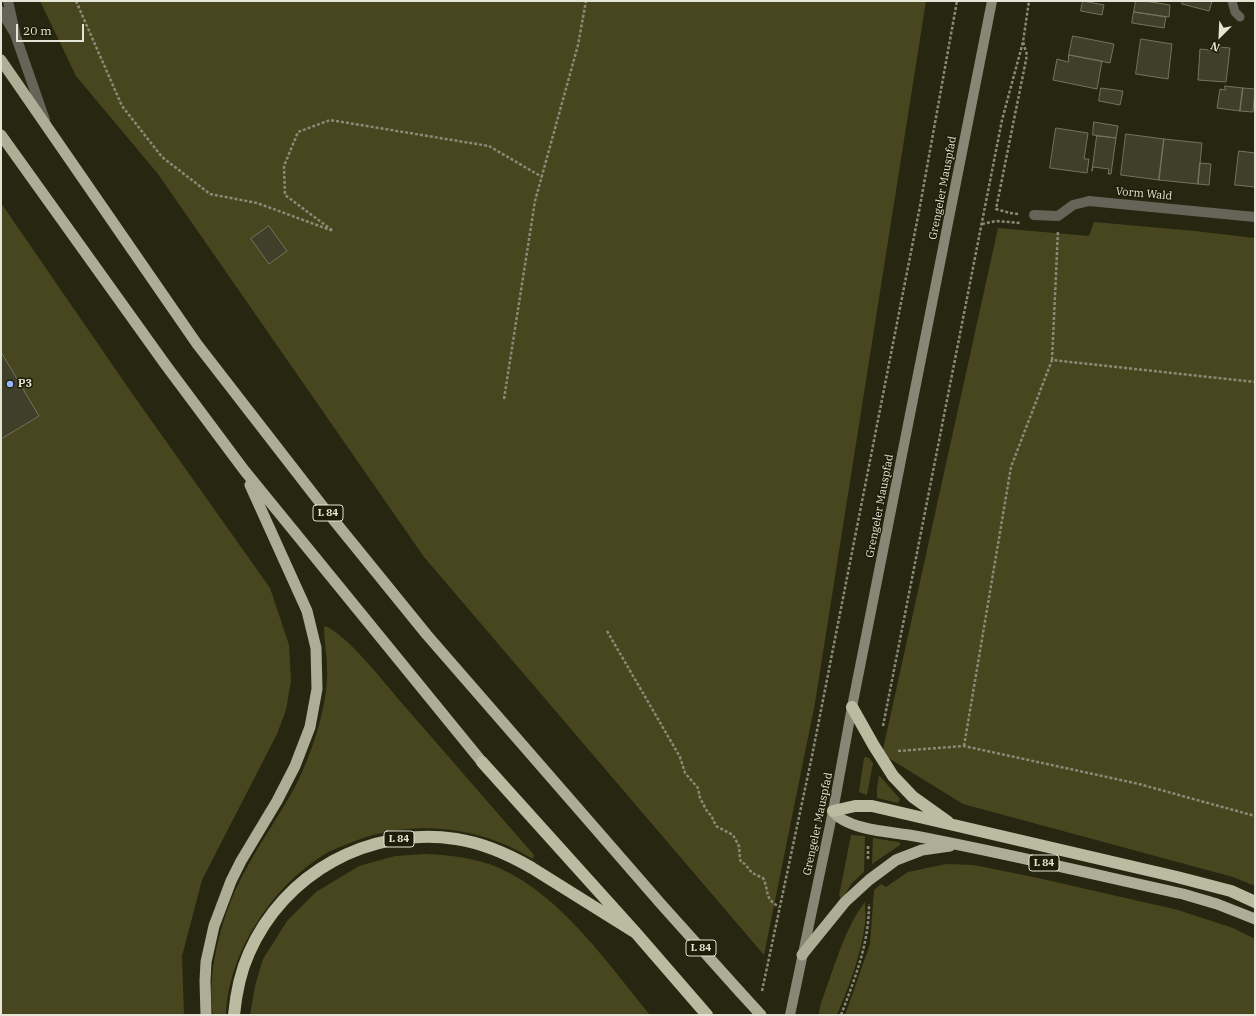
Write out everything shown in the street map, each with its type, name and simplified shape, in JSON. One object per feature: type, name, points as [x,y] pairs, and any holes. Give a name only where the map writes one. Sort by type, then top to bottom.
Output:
[{"type":"highway","points":[[1,60],[48,128]]},
{"type":"highway","name":"L 84","points":[[48,128],[197,344],[328,513],[427,635],[661,904],[761,1015]]},
{"type":"highway","name":"L 84","points":[[1,135],[165,364],[244,470],[482,762],[636,933],[707,1015]]},
{"type":"highway","name":"L 84","points":[[206,1015],[206,962],[214,926],[231,881],[241,861],[277,801],[295,766],[310,727],[317,689],[316,648],[308,611],[244,470]]},
{"type":"highway","name":"L 84","points":[[852,707],[893,776],[913,797],[954,826]]},
{"type":"highway","name":"L 84","points":[[1255,902],[1230,891],[1177,877],[872,806],[855,806],[833,811],[835,815],[847,822],[869,828],[961,845],[1183,894],[1217,904],[1255,919]]},
{"type":"highway","name":"L 84","points":[[234,1015],[240,980],[249,953],[274,912],[289,894],[306,878],[326,865],[369,845],[392,840],[414,837],[456,839],[478,843],[515,857],[636,933]]},
{"type":"highway","name":"L 84","points":[[802,955],[845,902],[868,880],[896,860],[922,850],[961,845]]},
{"type":"main road","name":"Grengeler Mauspfad","points":[[790,1015],[833,811],[852,707],[992,1]]},
{"type":"street","points":[[8,1],[15,34],[48,128]]},
{"type":"street","points":[[1,11],[15,34]]},
{"type":"street","name":"Vorm Wald","points":[[1058,216],[1073,205],[1089,201],[1255,217]]},
{"type":"street","points":[[1034,215],[1058,216]]},
{"type":"lane","points":[[1232,1],[1235,12],[1240,17]]},
{"type":"path","points":[[76,1],[122,106],[162,157],[210,194],[256,203],[333,231],[285,195],[284,166],[298,132],[330,120],[489,146],[542,177]]},
{"type":"path","points":[[504,399],[535,201],[578,45],[586,1]]},
{"type":"path","points":[[762,992],[812,756],[914,237],[957,1]]},
{"type":"path","points":[[1029,1],[1023,42],[1002,120],[878,752],[964,746],[1139,784],[1255,816]]},
{"type":"path","points":[[1023,42],[1027,55],[996,209],[1010,213],[1034,215]]},
{"type":"path","points":[[982,224],[996,221],[1025,224],[1034,215]]},
{"type":"path","points":[[964,746],[1011,467],[1052,360],[1058,216]]},
{"type":"path","points":[[1052,360],[1255,382]]},
{"type":"path","points":[[607,631],[680,757],[685,773],[698,788],[700,798],[716,826],[733,835],[739,846],[741,862],[752,873],[763,878],[767,896],[771,902],[779,907]]},
{"type":"path","points":[[841,1015],[853,984],[866,941],[869,923],[869,828]]},
{"type":"shaded area","points":[[40,1],[926,1],[815,703],[764,955],[424,557],[158,174],[76,76]]},
{"type":"shaded area","points":[[1,203],[129,389],[270,588],[289,645],[291,681],[286,710],[277,734],[202,880],[182,956],[184,1015],[1,1015],[1,439],[39,416],[1,352]]},
{"type":"shaded area","points":[[1094,222],[1255,238],[1255,886],[1233,877],[963,804],[882,754],[998,228],[1089,236]]},
{"type":"shaded area","points":[[325,626],[343,638],[375,671],[534,855],[533,859],[511,847],[488,838],[465,832],[416,828],[368,836],[330,851],[295,876],[270,904],[250,934],[239,956],[231,979],[226,1015],[213,1015],[213,968],[219,936],[229,905],[249,863],[297,783],[310,753],[318,728],[327,685],[324,632]]},
{"type":"shaded area","points":[[866,757],[873,763],[867,795],[859,792],[864,758]]},
{"type":"shaded area","points":[[879,775],[900,799],[898,803],[877,798]]},
{"type":"shaded area","points":[[851,835],[865,836],[864,872],[852,883],[842,899],[839,896]]},
{"type":"shaded area","points":[[873,838],[898,842],[900,845],[872,864]]},
{"type":"shaded area","points":[[425,854],[463,858],[499,868],[522,880],[543,895],[582,932],[650,1015],[250,1015],[255,986],[263,959],[287,921],[316,892],[359,866],[395,856]]},
{"type":"shaded area","points":[[946,864],[974,865],[1038,878],[1178,910],[1233,928],[1255,939],[1255,1015],[845,1015],[870,944],[874,890],[881,884],[886,887],[908,872]]},
{"type":"shaded area","points":[[865,902],[865,921],[861,947],[837,1015],[819,1015],[822,999],[844,941],[853,921]]},
{"type":"building","points":[[1083,1],[1104,5],[1102,15],[1081,11]]},
{"type":"building","points":[[1136,1],[1170,5],[1169,17],[1134,12]]},
{"type":"building","points":[[1183,1],[1212,1],[1209,11],[1182,4]]},
{"type":"building","points":[[1134,12],[1166,17],[1164,28],[1132,23]]},
{"type":"building","points":[[1073,36],[1114,44],[1110,63],[1069,55]]},
{"type":"building","points":[[1141,39],[1172,44],[1168,79],[1136,74]]},
{"type":"building","points":[[1220,47],[1230,48],[1226,82],[1198,80],[1200,49],[1219,51]]},
{"type":"building","points":[[1069,55],[1102,61],[1097,89],[1053,80],[1057,59],[1068,62]]},
{"type":"building","points":[[1225,86],[1243,88],[1240,111],[1217,108],[1220,89],[1225,90]]},
{"type":"building","points":[[1101,88],[1123,91],[1120,105],[1099,101]]},
{"type":"building","points":[[1243,88],[1255,89],[1253,112],[1240,111]]},
{"type":"building","points":[[1094,122],[1118,126],[1116,138],[1093,135]]},
{"type":"building","points":[[1056,128],[1088,133],[1084,159],[1089,159],[1087,173],[1050,168]]},
{"type":"building","points":[[1126,134],[1164,139],[1159,180],[1121,175]]},
{"type":"building","points":[[1097,136],[1116,138],[1111,174],[1108,174],[1109,169],[1093,167],[1092,171]]},
{"type":"building","points":[[1164,139],[1202,143],[1198,184],[1159,180]]},
{"type":"building","points":[[1239,151],[1255,153],[1255,187],[1235,185]]},
{"type":"building","points":[[1200,163],[1211,164],[1209,185],[1198,184]]},
{"type":"building","points":[[269,226],[287,251],[269,264],[251,239]]},
{"type":"building","name":"P3","points":[[1,352],[39,416],[1,439]]},
{"type":"place","name":"P3","points":[[10,384]]}]
